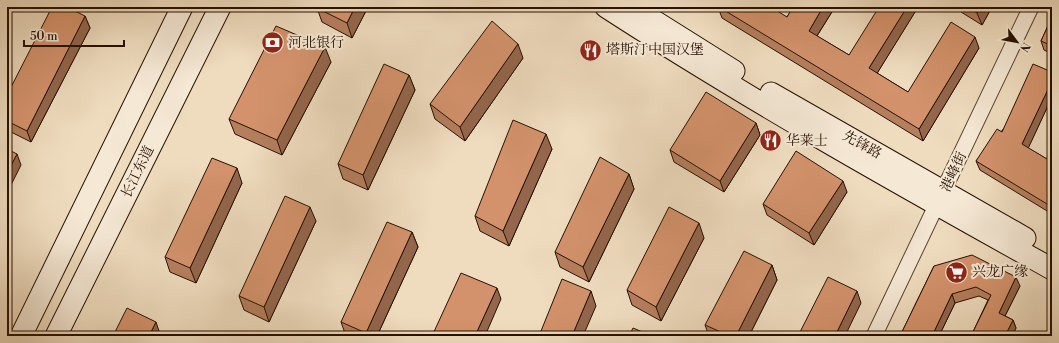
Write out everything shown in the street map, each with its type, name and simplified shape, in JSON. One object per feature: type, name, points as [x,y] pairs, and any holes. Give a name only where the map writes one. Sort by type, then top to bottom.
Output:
[{"type":"street","points":[[21,336],[182,7]]},
{"type":"street","name":"长江东道","points":[[56,336],[220,7]]},
{"type":"street","points":[[606,7],[689,61],[805,130],[941,199],[1052,270]]},
{"type":"street","name":"先锋路","points":[[633,7],[941,199],[1052,253]]},
{"type":"street","name":"港峰街","points":[[874,336],[941,199],[1031,7]]},
{"type":"building","points":[[52,7],[67,7],[85,16],[27,131],[7,121],[7,95]]},
{"type":"building","points":[[317,7],[355,7],[347,23]]},
{"type":"building","points":[[719,7],[771,7],[787,17],[793,7],[823,7],[809,31],[849,55],[879,7],[907,7],[869,68],[908,92],[951,22],[975,37],[919,129]]},
{"type":"building","points":[[967,7],[981,7],[977,13]]},
{"type":"building","points":[[1052,17],[1052,46],[1041,41]]},
{"type":"building","points":[[492,21],[518,44],[460,127],[430,104]]},
{"type":"building","points":[[276,26],[325,47],[277,140],[229,119]]},
{"type":"building","points":[[384,64],[409,75],[363,175],[338,164]]},
{"type":"building","points":[[1033,64],[1052,72],[1052,81],[1022,144],[1052,162],[1052,207],[976,161],[997,129],[1002,132]]},
{"type":"building","points":[[706,92],[756,123],[720,181],[670,150]]},
{"type":"building","points":[[513,120],[546,134],[503,231],[475,216]]},
{"type":"building","points":[[7,149],[17,154],[7,173]]},
{"type":"building","points":[[796,151],[843,181],[809,233],[763,204]]},
{"type":"building","points":[[600,157],[629,174],[583,267],[555,252]]},
{"type":"building","points":[[212,158],[237,168],[190,268],[165,257]]},
{"type":"building","points":[[285,196],[310,207],[264,307],[239,296]]},
{"type":"building","points":[[669,207],[699,223],[656,307],[627,290]]},
{"type":"building","points":[[387,222],[412,232],[366,333],[341,322]]},
{"type":"building","points":[[744,251],[772,265],[736,336],[730,336],[705,325]]},
{"type":"building","points":[[972,255],[1016,277],[999,313],[1013,320],[1005,336],[971,336],[991,295],[976,287],[952,294],[932,336],[900,336],[934,266]]},
{"type":"building","points":[[461,273],[497,288],[475,336],[432,336]]},
{"type":"building","points":[[828,277],[857,291],[835,336],[798,336]]},
{"type":"building","points":[[562,279],[591,291],[572,336],[539,336]]},
{"type":"building","points":[[127,308],[156,322],[149,336],[113,336]]},
{"type":"building","points":[[633,328],[652,336],[629,336]]},
{"type":"building","points":[[203,332],[211,336],[201,336]]},
{"type":"place","name":"河北银行","points":[[273,43]]},
{"type":"place","name":"塔斯汀中国汉堡","points":[[591,50]]},
{"type":"place","name":"华莱士","points":[[770,141]]},
{"type":"place","name":"兴龙广缘","points":[[956,272]]}]
